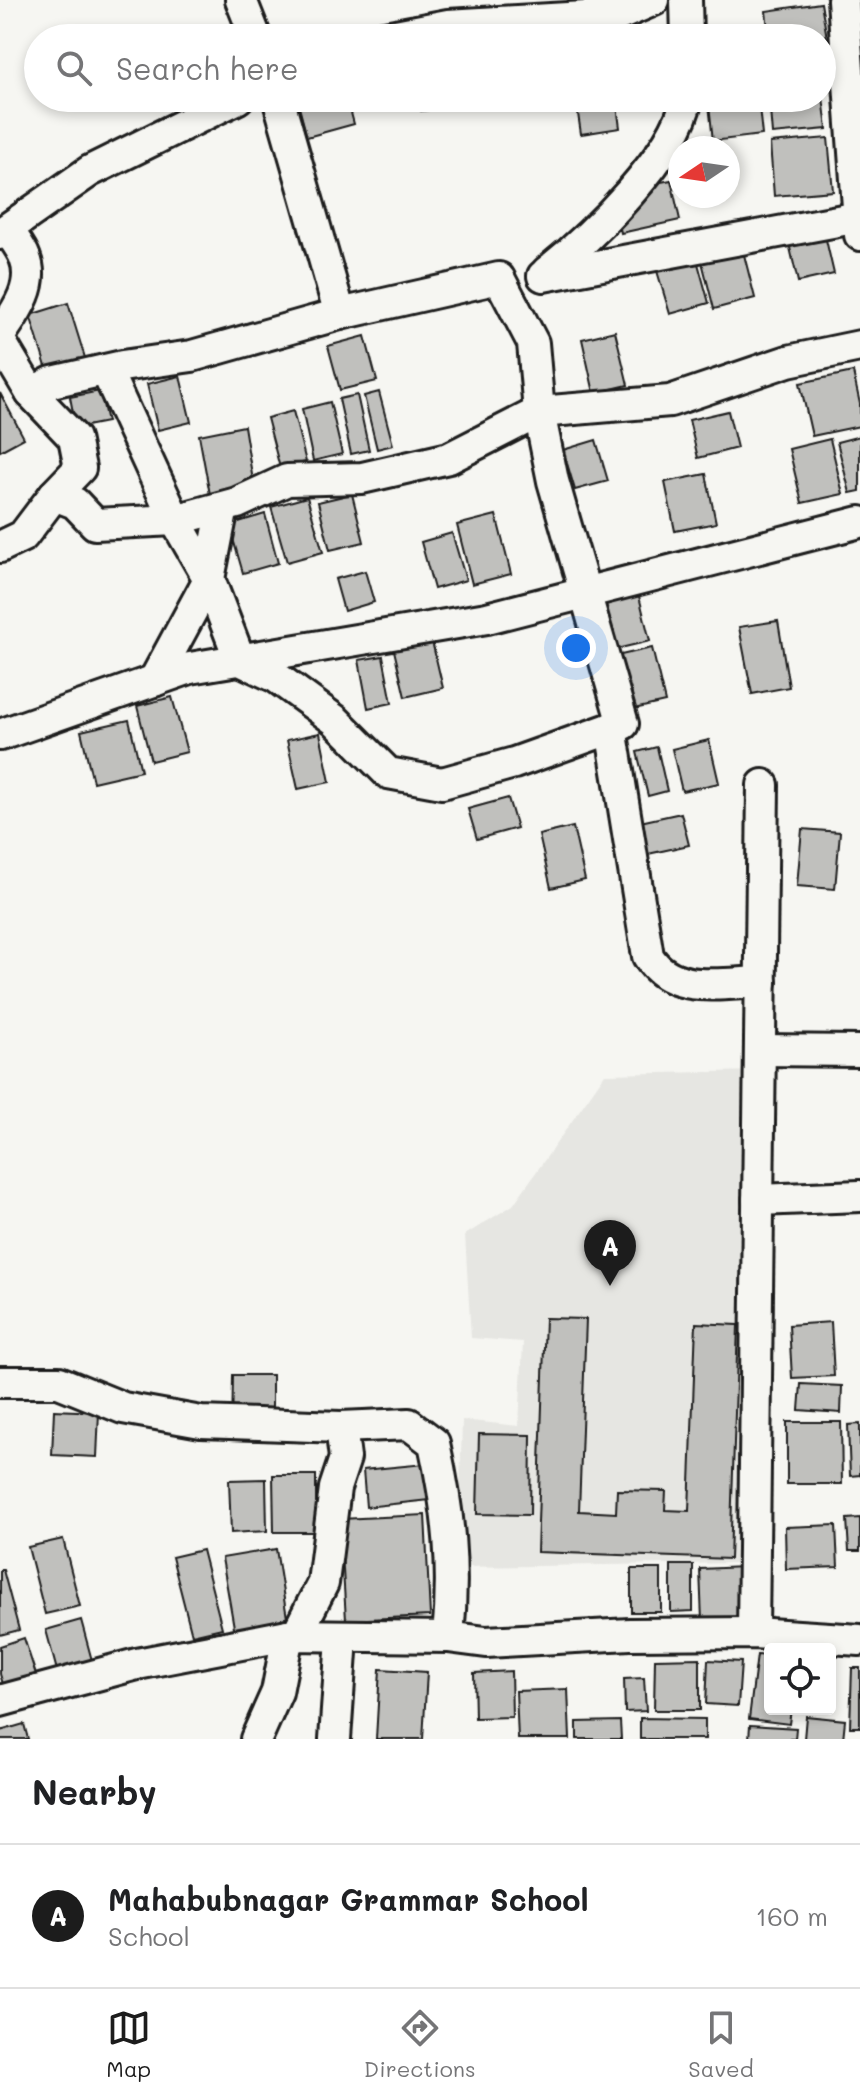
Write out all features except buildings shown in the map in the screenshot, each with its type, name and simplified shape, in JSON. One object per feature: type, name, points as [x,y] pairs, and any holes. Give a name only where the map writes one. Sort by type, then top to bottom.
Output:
[{"type":"street","points":[[241,0],[250,24]]},
{"type":"street","points":[[465,24],[619,15],[654,0]]},
{"type":"street","points":[[686,0],[687,24]]},
{"type":"street","points":[[543,276],[859,226],[843,0]]},
{"type":"street","points":[[0,547],[23,536],[54,495],[80,468],[74,438],[31,393],[0,338],[28,284],[26,259],[4,232],[90,171],[210,112]]},
{"type":"street","points":[[282,112],[340,314]]},
{"type":"street","points":[[511,301],[582,244],[662,154],[683,112]]},
{"type":"street","points":[[31,393],[52,382],[106,370],[192,356],[340,314],[499,278],[533,343],[539,412],[553,481],[623,724],[514,763],[442,783],[388,773],[335,720],[276,677],[240,660],[209,579],[175,520],[106,370]]},
{"type":"street","points":[[54,495],[75,503],[95,524],[175,520],[223,507],[287,480],[362,478],[449,458],[539,412],[670,401],[788,361],[860,346]]},
{"type":"street","points":[[154,681],[209,579],[223,507]]},
{"type":"street","points":[[0,735],[190,668],[487,618],[860,522]]},
{"type":"street","points":[[611,728],[648,956],[667,977],[690,984],[761,982]]},
{"type":"street","points":[[753,1633],[763,785]]},
{"type":"street","points":[[760,1050],[860,1051]]},
{"type":"street","points":[[758,1200],[860,1196]]},
{"type":"street","points":[[0,1382],[59,1382],[123,1408],[201,1422],[341,1427],[409,1424],[434,1443],[448,1503],[453,1589],[448,1637]]},
{"type":"street","points":[[256,1739],[277,1692],[292,1636],[323,1583],[335,1488],[345,1458],[341,1427]]},
{"type":"street","points":[[0,1701],[137,1664],[292,1636],[448,1637],[486,1642],[630,1634],[753,1633],[860,1640]]},
{"type":"street","points":[[335,1739],[342,1638]]},
{"type":"shaded area","points":[[760,1071],[742,1563],[458,1567],[462,1420],[519,1426],[523,1342],[471,1338],[465,1235],[513,1205],[605,1074]]},
{"type":"place","name":"Mahabubnagar Grammar School","points":[[610,1286]]}]
